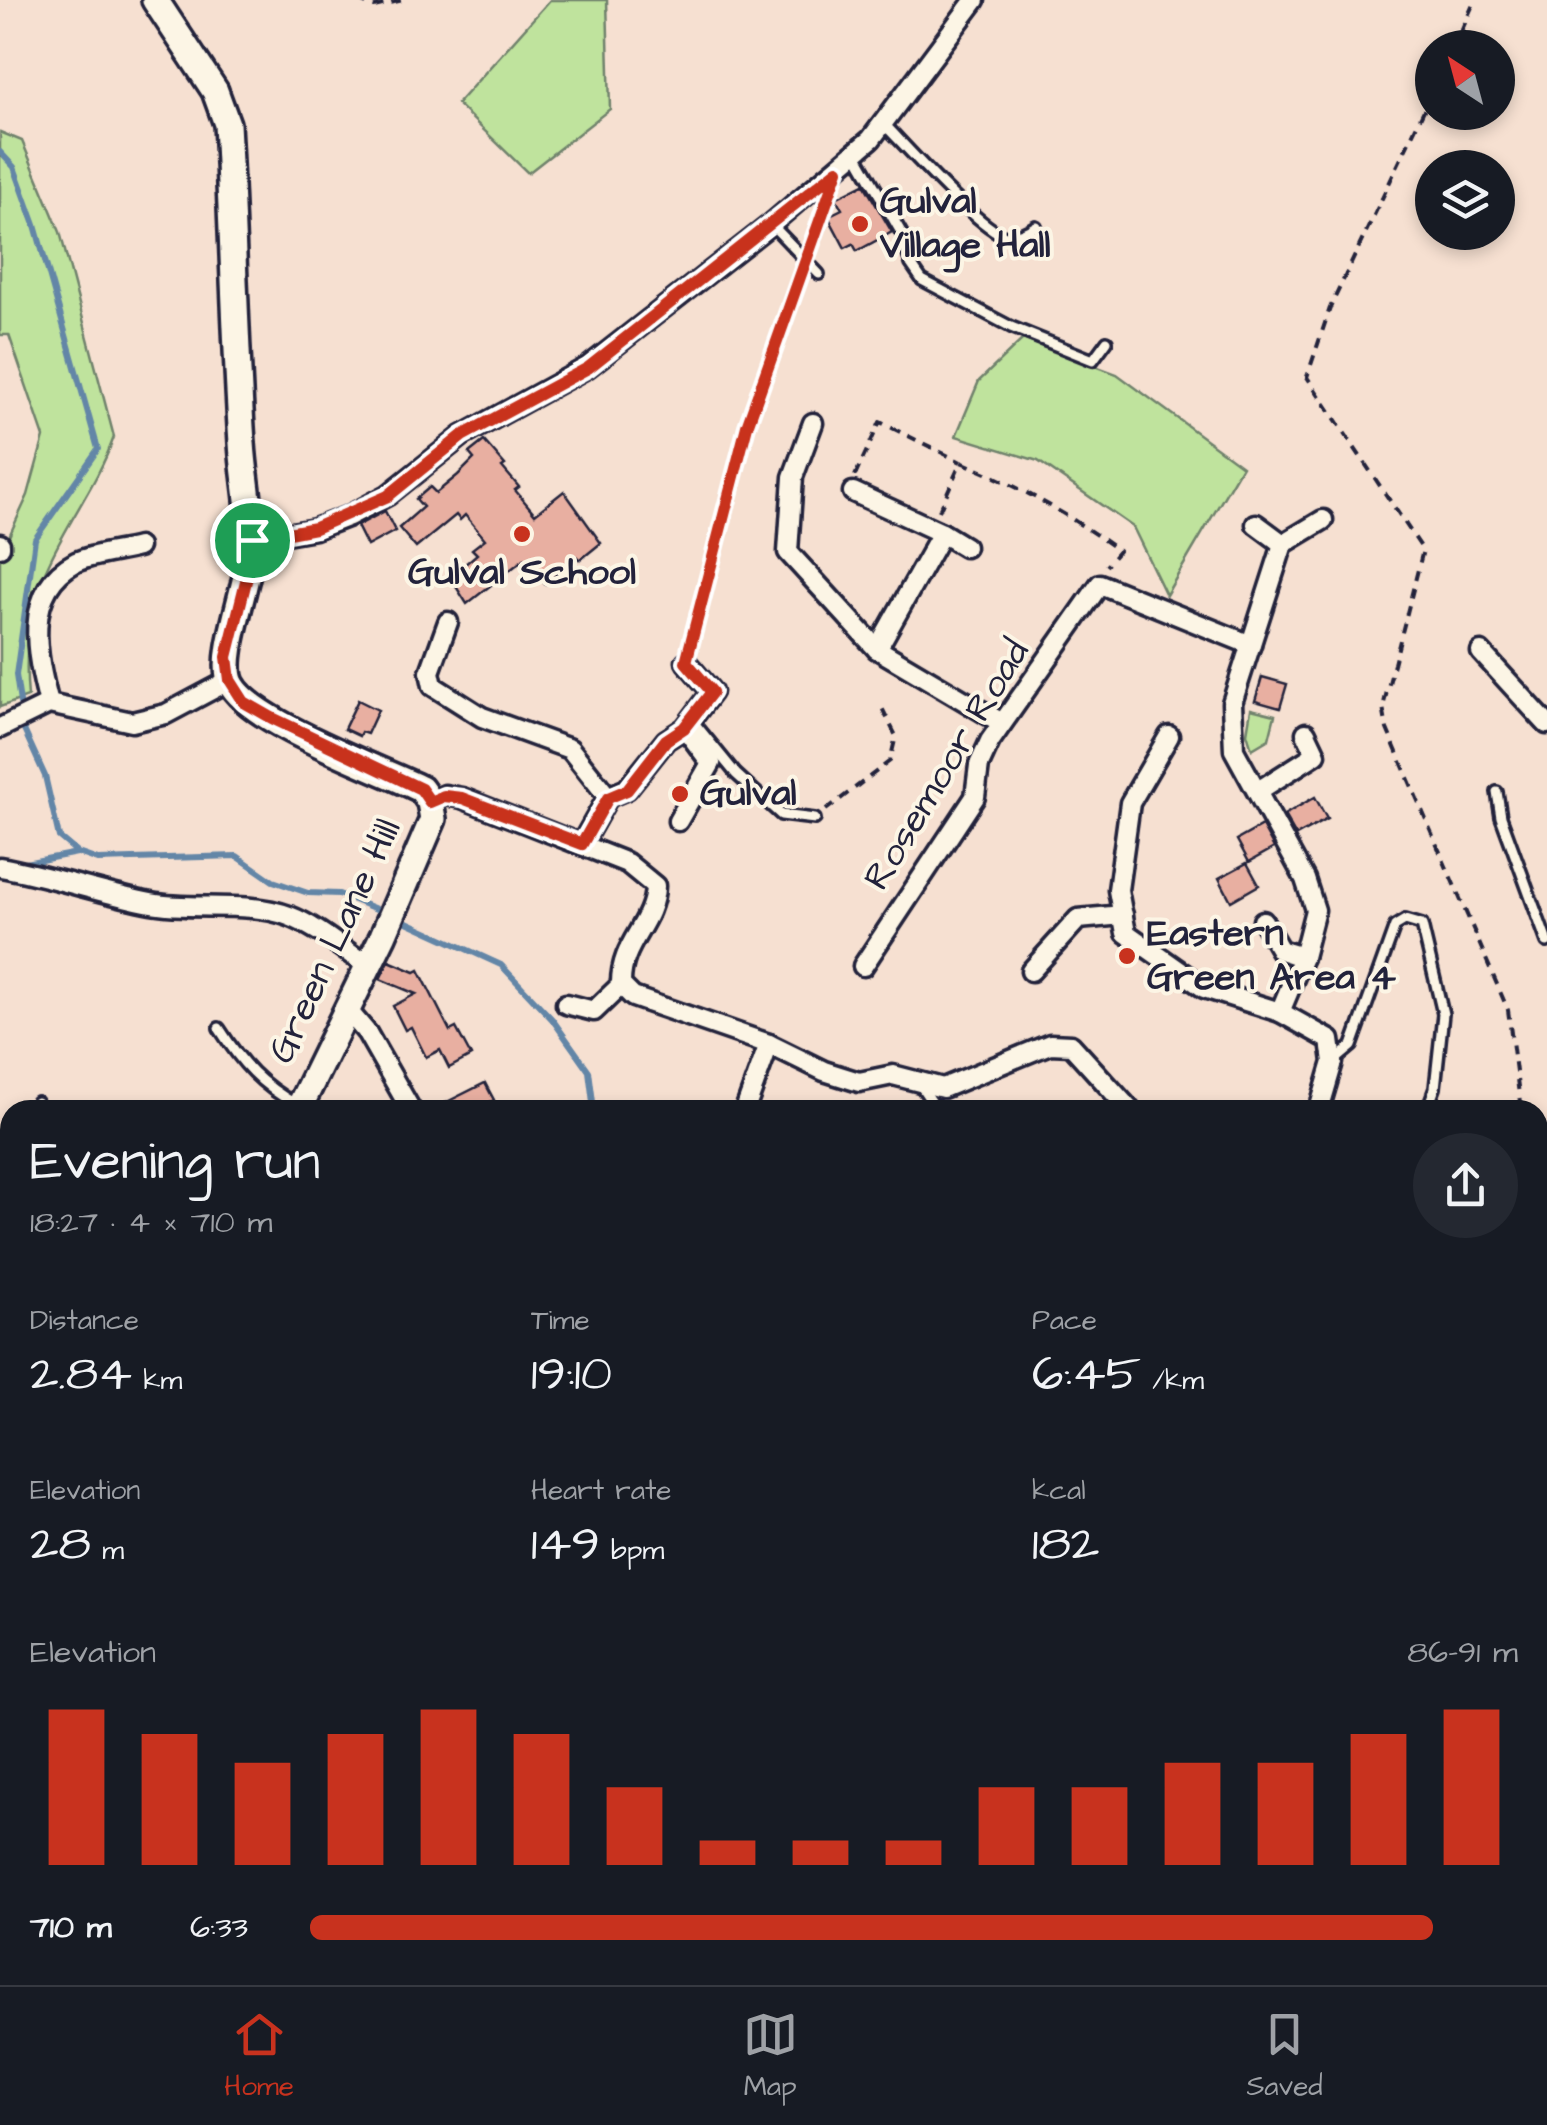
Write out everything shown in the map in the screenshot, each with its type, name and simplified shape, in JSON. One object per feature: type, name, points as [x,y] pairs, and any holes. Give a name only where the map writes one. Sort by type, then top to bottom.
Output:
[{"type":"main road","points":[[155,0],[214,92],[228,124],[242,446],[252,540],[250,565],[227,657],[230,680],[244,702],[421,789],[430,802]]},
{"type":"main road","name":"Green Lane Hill","points":[[302,1100],[402,894],[433,820],[430,802]]},
{"type":"street","points":[[252,540],[315,528],[388,496],[462,436],[588,368],[856,154],[975,0]]},
{"type":"street","points":[[813,422],[793,476],[788,552],[877,649],[1002,723]]},
{"type":"street","points":[[855,493],[965,547]]},
{"type":"street","points":[[1280,1012],[1303,958],[1315,910],[1304,879],[1234,750],[1232,703],[1284,544],[1324,520]]},
{"type":"street","points":[[1256,524],[1284,544]]},
{"type":"street","points":[[877,649],[937,531]]},
{"type":"street","points":[[45,706],[35,624],[51,582],[76,562],[138,547]]},
{"type":"street","points":[[1100,584],[1250,645]]},
{"type":"street","name":"Rosemoor Road","points":[[863,966],[975,797],[979,765],[1002,723],[1100,584]]},
{"type":"street","points":[[448,622],[430,672],[433,686],[482,716],[570,748],[608,798]]},
{"type":"street","points":[[1481,652],[1547,724]]},
{"type":"street","points":[[582,844],[608,798],[627,790],[666,740],[688,724],[712,692],[686,662]]},
{"type":"street","points":[[6,725],[45,706],[132,722],[166,714],[230,680]]},
{"type":"street","points":[[678,821],[711,763],[688,724]]},
{"type":"street","points":[[1258,791],[1316,754],[1306,733]]},
{"type":"street","points":[[1169,736],[1130,803],[1118,890],[1126,933],[1204,988],[1280,1012],[1330,1040],[1333,1062],[1322,1100]]},
{"type":"street","points":[[430,802],[444,796],[462,798],[627,864],[655,886],[654,902],[621,963],[621,985],[633,998],[769,1044],[824,1072],[859,1082],[893,1076],[943,1088],[1050,1044],[1071,1045],[1121,1100]]},
{"type":"street","points":[[0,868],[45,874],[156,904],[212,904],[288,915],[335,941],[368,966]]},
{"type":"street","points":[[1031,972],[1078,920],[1123,915]]},
{"type":"street","points":[[1263,920],[1280,950],[1303,958]]},
{"type":"street","points":[[566,1004],[594,1011],[621,985]]},
{"type":"street","points":[[345,1007],[367,1033],[405,1100]]},
{"type":"street","points":[[749,1100],[769,1044]]},
{"type":"lane","points":[[883,123],[998,233],[1020,234],[1036,226]]},
{"type":"lane","points":[[856,154],[902,234],[911,264],[922,280],[1011,327],[1093,360],[1107,341]]},
{"type":"lane","points":[[771,224],[818,274]]},
{"type":"lane","points":[[688,724],[780,814],[815,819]]},
{"type":"lane","points":[[1497,792],[1501,817],[1547,942]]},
{"type":"lane","points":[[1333,1062],[1352,1046],[1395,926],[1405,920],[1422,925],[1444,1014],[1430,1100]]},
{"type":"lane","points":[[219,1028],[242,1063],[286,1100]]},
{"type":"lane","points":[[917,1079],[931,1100]]},
{"type":"path","points":[[357,0],[374,7],[404,0]]},
{"type":"path","points":[[1462,30],[1475,0]]},
{"type":"path","points":[[1415,129],[1330,308],[1307,377],[1423,550],[1383,707],[1387,730],[1508,1010],[1520,1100]]},
{"type":"path","points":[[686,662],[747,426],[838,170]]},
{"type":"path","points":[[855,493],[852,482],[880,422],[1018,486],[1071,516],[1119,550],[1104,568],[1100,584]]},
{"type":"path","points":[[937,531],[961,462]]},
{"type":"path","points":[[815,819],[890,761],[896,736],[881,706]]},
{"type":"green space","points":[[550,0],[607,0],[610,109],[528,173],[457,104]]},
{"type":"green space","points":[[0,132],[22,141],[60,232],[114,437],[37,594],[28,645],[28,697],[0,707],[0,556],[28,495],[44,437],[9,335],[0,335]]},
{"type":"green space","points":[[1023,339],[1117,374],[1242,466],[1166,595],[1133,527],[1038,461],[956,436],[979,381]]},
{"type":"green space","points":[[1251,709],[1275,715],[1269,739],[1252,749],[1247,733]]},
{"type":"building","name":"Gulval Village Hall","points":[[864,184],[892,232],[857,251],[853,244],[845,248],[828,216],[842,209],[836,198]]},
{"type":"building","points":[[484,441],[505,465],[502,467],[519,487],[515,490],[535,514],[564,491],[601,543],[545,584],[524,559],[467,604],[450,577],[477,554],[472,549],[485,539],[465,515],[460,520],[456,515],[416,548],[399,528],[423,507],[416,499],[430,487],[436,493],[458,475],[474,459],[469,453]]},
{"type":"building","points":[[385,511],[395,531],[367,546],[357,526]]},
{"type":"building","points":[[1262,677],[1287,684],[1280,708],[1255,701]]},
{"type":"building","points":[[358,700],[378,710],[367,734],[361,732],[359,736],[344,729]]},
{"type":"building","points":[[1315,797],[1327,819],[1296,836],[1284,815]]},
{"type":"building","points":[[1262,826],[1274,848],[1249,862],[1237,840]]},
{"type":"building","points":[[1247,863],[1259,885],[1231,901],[1219,878]]},
{"type":"building","points":[[389,961],[415,972],[419,970],[450,1031],[456,1028],[471,1056],[449,1068],[440,1050],[426,1057],[411,1027],[405,1030],[393,1006],[416,994],[380,979]]},
{"type":"building","points":[[485,1083],[494,1100],[451,1100]]},
{"type":"waterway","points":[[0,152],[14,167],[35,225],[98,449],[35,539],[16,675],[24,730],[45,776],[59,837],[78,853],[98,860],[237,856],[273,881],[308,893],[339,894],[386,913]]},
{"type":"waterway","points":[[20,864],[77,853]]},
{"type":"waterway","points":[[398,918],[501,965],[552,1019],[589,1071],[593,1100]]},
{"type":"place","name":"Gulval Village Hall","points":[[860,224]]},
{"type":"place","name":"Gulval School","points":[[522,534]]},
{"type":"place","name":"Gulval","points":[[680,794]]},
{"type":"place","name":"Eastern Green Area 4","points":[[1127,956]]},
{"type":"route","points":[[838,170],[747,426],[686,662],[712,692],[684,728],[666,740],[627,790],[608,798],[582,844],[462,798],[444,796],[430,802],[421,789],[244,702],[230,680],[227,657],[250,565],[252,540],[315,528],[388,496],[462,436],[588,368],[838,170]]}]
